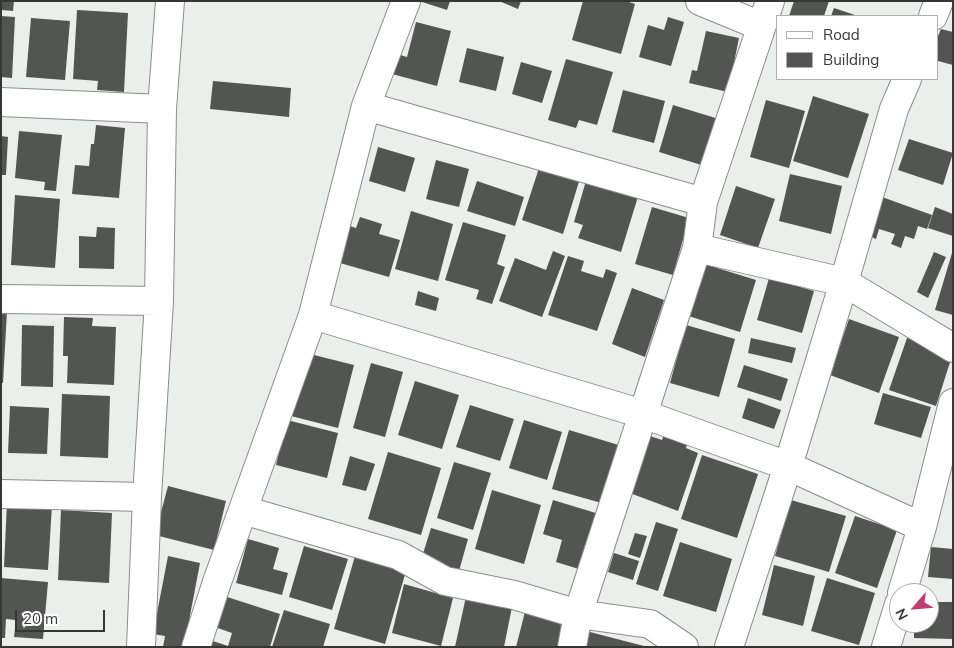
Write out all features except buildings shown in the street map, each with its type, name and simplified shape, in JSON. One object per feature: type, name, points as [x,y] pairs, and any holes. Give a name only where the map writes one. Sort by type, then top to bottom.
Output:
[{"type":"street","points":[[141,647],[147,497],[159,301],[162,109],[170,1]]},
{"type":"street","points":[[196,647],[313,314],[366,106],[406,1]]},
{"type":"street","points":[[572,647],[578,614],[697,248],[703,202],[766,13],[700,1]]},
{"type":"street","points":[[933,15],[939,1]]},
{"type":"street","points":[[729,647],[788,466],[894,109],[907,80]]},
{"type":"street","points":[[1,102],[162,109]]},
{"type":"street","points":[[366,106],[703,202]]},
{"type":"street","points":[[697,248],[844,282],[953,348]]},
{"type":"street","points":[[1,299],[159,301]]},
{"type":"street","points":[[313,314],[643,414],[788,466],[922,527]]},
{"type":"street","points":[[905,583],[922,527],[953,403]]},
{"type":"street","points":[[1,494],[147,497]]},
{"type":"street","points":[[243,510],[398,554],[445,581],[514,595],[578,614],[650,624],[684,647]]},
{"type":"street","points":[[886,647],[890,633]]}]
